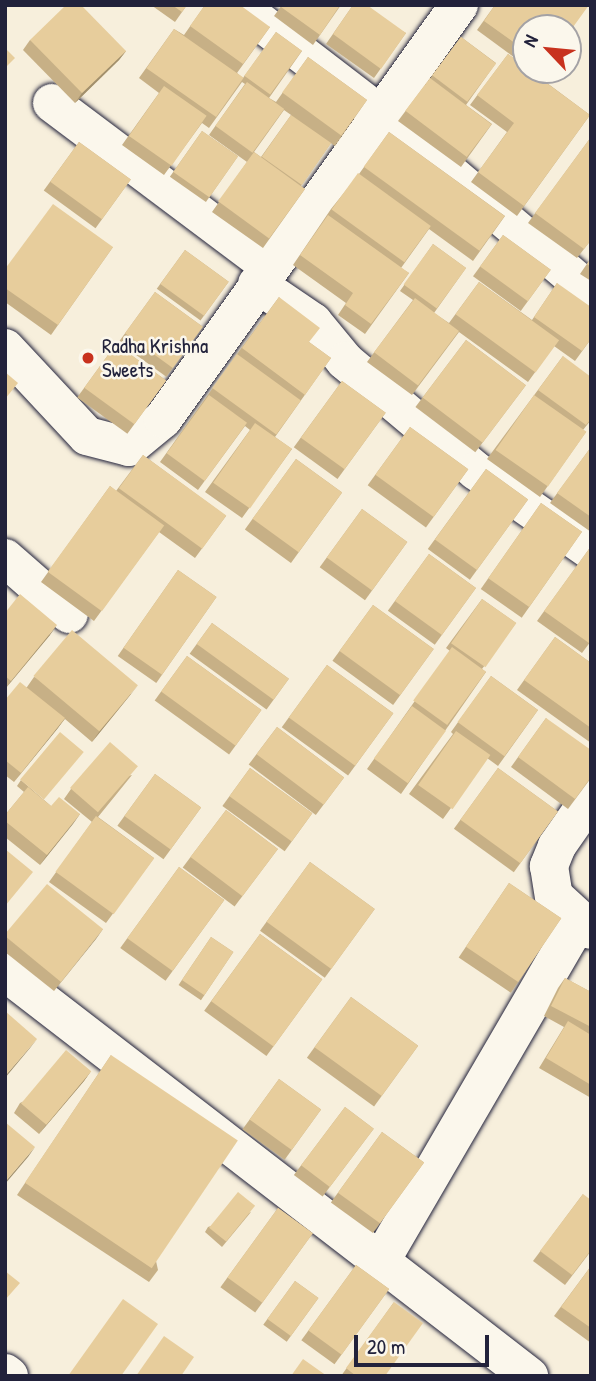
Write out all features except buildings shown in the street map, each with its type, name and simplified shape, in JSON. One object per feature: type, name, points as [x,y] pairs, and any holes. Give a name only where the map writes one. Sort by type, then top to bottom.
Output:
[{"type":"street","points":[[238,5],[380,114],[591,292]]},
{"type":"street","points":[[5,348],[87,436],[129,447],[163,419],[263,275],[459,5]]},
{"type":"street","points":[[52,103],[263,275],[313,322],[345,361],[476,471],[591,551]]},
{"type":"street","points":[[5,558],[68,614]]},
{"type":"street","points":[[379,1264],[585,925],[554,897],[549,866],[557,846],[591,797]]},
{"type":"street","points":[[5,972],[379,1264],[529,1376]]},
{"type":"place","name":"Radha Krishna Sweets","points":[[88,358]]}]
